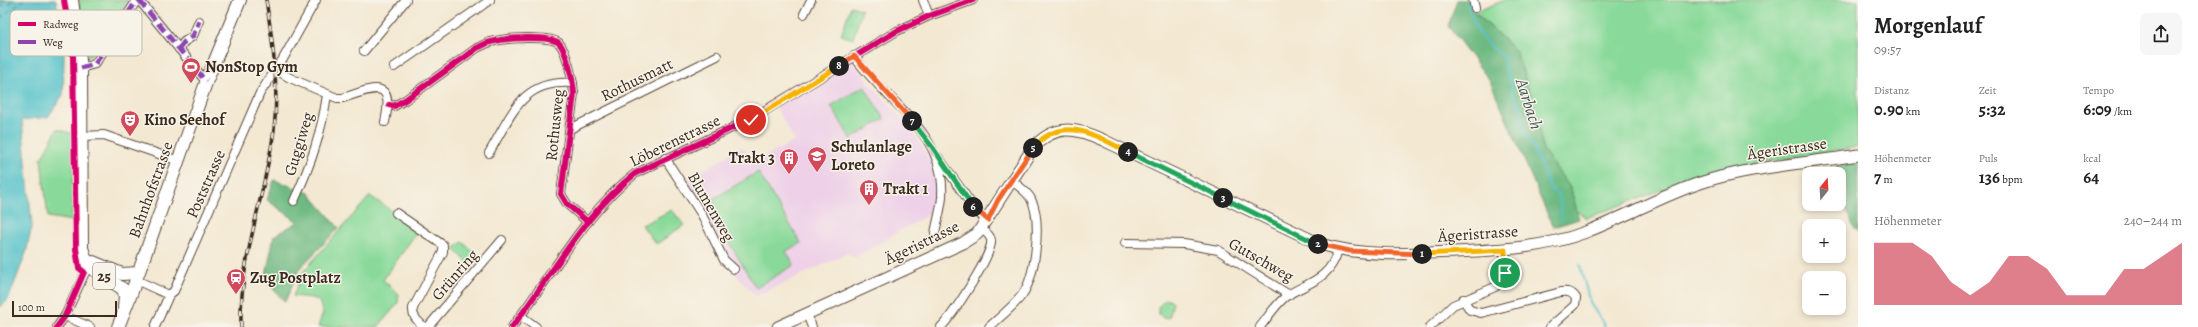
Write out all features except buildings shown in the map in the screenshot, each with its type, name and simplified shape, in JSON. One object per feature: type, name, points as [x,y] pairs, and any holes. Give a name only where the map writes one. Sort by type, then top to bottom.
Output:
[{"type":"main road","name":"25","points":[[72,0],[73,10]]},
{"type":"main road","name":"Bahnhofstrasse","points":[[120,322],[207,80],[240,3]]},
{"type":"main road","name":"25","points":[[79,56],[82,136],[82,248],[88,266],[122,288],[125,296],[120,322]]},
{"type":"main road","name":"Ägeristrasse","points":[[778,327],[963,243],[984,225],[998,200],[1033,148],[1045,137],[1061,130],[1076,130],[1110,143],[1298,235],[1338,250],[1396,254],[1505,250],[1550,242],[1585,232],[1679,191],[1726,176],[1858,155]]},
{"type":"main road","points":[[82,236],[85,252],[91,260],[122,274],[137,276]]},
{"type":"street","points":[[131,10],[138,0],[207,80]]},
{"type":"street","name":"Poststrasse","points":[[155,327],[169,295],[174,291],[260,93],[276,70],[316,0]]},
{"type":"street","points":[[364,51],[406,0]]},
{"type":"street","points":[[394,67],[490,0]]},
{"type":"street","points":[[804,14],[811,0]]},
{"type":"street","points":[[923,0],[930,16]]},
{"type":"street","name":"Löberenstrasse","points":[[512,327],[588,222],[620,185],[636,173],[665,158],[751,120],[897,31],[930,16],[973,0]]},
{"type":"street","points":[[179,49],[184,42],[193,36],[199,21]]},
{"type":"street","name":"Rothusweg","points":[[389,105],[394,106],[405,100],[477,48],[490,42],[529,39],[557,42],[561,46],[573,83],[570,129],[561,194],[567,204],[588,222]]},
{"type":"street","points":[[81,68],[95,64],[100,56]]},
{"type":"street","name":"Rothusmatt","points":[[570,129],[717,56]]},
{"type":"street","points":[[854,56],[921,131],[977,212],[991,240],[989,253],[962,301],[940,327]]},
{"type":"street","name":"Guggiweg","points":[[276,70],[327,95],[343,98],[375,88],[385,92],[389,105]]},
{"type":"street","points":[[489,153],[522,99],[532,90],[561,82],[573,83]]},
{"type":"street","name":"Guggiweg","points":[[294,201],[312,161],[322,129],[327,95]]},
{"type":"street","points":[[385,122],[389,105]]},
{"type":"street","points":[[82,136],[104,135],[179,161]]},
{"type":"street","points":[[935,153],[940,172],[942,194],[935,233]]},
{"type":"street","name":"Blumenweg","points":[[665,158],[702,215],[724,260],[734,269]]},
{"type":"street","points":[[988,327],[1022,294],[1034,267],[1036,229],[1034,208],[1026,192],[1011,180]]},
{"type":"street","points":[[396,213],[443,244],[443,252],[412,312],[415,319],[424,327]]},
{"type":"street","name":"Grünring","points":[[428,327],[502,240]]},
{"type":"street","name":"Gutschweg","points":[[1125,243],[1184,244],[1218,250],[1289,295],[1303,289],[1333,265],[1338,250]]},
{"type":"street","points":[[1430,327],[1444,312],[1463,299],[1495,287],[1502,280],[1505,273],[1505,250]]},
{"type":"street","points":[[57,327],[65,316],[88,266]]},
{"type":"street","points":[[137,276],[169,295]]},
{"type":"street","points":[[1463,299],[1470,310],[1481,313],[1561,292],[1573,294],[1576,298],[1575,305],[1550,327]]},
{"type":"street","points":[[1260,327],[1289,295]]},
{"type":"street","points":[[808,314],[812,327]]},
{"type":"street","points":[[65,316],[90,327]]},
{"type":"street","points":[[521,316],[536,327]]},
{"type":"shaded area","name":"Schulanlage Loreto","points":[[853,61],[867,80],[910,127],[932,163],[938,195],[936,210],[854,258],[848,253],[756,296],[736,275],[684,182],[742,147],[755,162],[795,141],[776,107]]},
{"type":"green space","points":[[78,0],[128,0],[121,10],[80,10]]},
{"type":"green space","points":[[1457,0],[1468,0],[1474,12],[1516,51],[1535,109],[1543,150],[1571,189],[1579,219],[1553,227],[1490,81],[1448,26]]},
{"type":"green space","points":[[1505,0],[1858,0],[1858,147],[1759,163],[1683,182],[1586,218],[1577,211],[1571,189],[1543,150],[1535,109],[1516,51],[1475,12]]},
{"type":"green space","points":[[851,6],[862,10],[853,39],[841,35]]},
{"type":"green space","points":[[864,86],[884,119],[851,139],[831,106]]},
{"type":"green space","points":[[57,129],[74,134],[72,221],[48,217],[41,159]]},
{"type":"green space","points":[[1858,162],[1858,232],[1855,230],[1846,211],[1846,167],[1836,166]]},
{"type":"green space","points":[[758,172],[801,243],[786,251],[794,265],[756,288],[706,203]]},
{"type":"green space","points":[[274,180],[309,193],[339,228],[299,269],[285,302],[265,280],[274,236],[298,222],[267,200]]},
{"type":"green space","points":[[370,196],[419,229],[383,280],[399,294],[398,303],[378,327],[318,327],[323,313],[319,301],[312,298],[293,296],[302,273]]},
{"type":"green space","points":[[672,210],[684,225],[658,243],[655,243],[642,225]]},
{"type":"green space","points":[[462,242],[479,256],[470,265],[454,249]]},
{"type":"green space","points":[[1166,299],[1173,302],[1169,318],[1165,317],[1164,319],[1158,313],[1158,307]]},
{"type":"water","points":[[0,0],[56,0],[57,10],[10,10],[10,56],[64,56],[63,95],[48,117],[22,120],[32,226],[26,253],[8,300],[0,307]]},
{"type":"waterway","name":"Aarbach","points":[[1467,0],[1472,19],[1479,33],[1489,45],[1504,57],[1506,73],[1512,83],[1512,94],[1522,110],[1524,134],[1532,144],[1550,188],[1560,198],[1562,220]]},
{"type":"waterway","points":[[1580,265],[1590,303],[1605,326]]},
{"type":"ferry route","points":[[0,3],[11,0]]},
{"type":"ferry route","points":[[0,7],[17,0]]},
{"type":"ferry route","points":[[11,10],[24,0]]},
{"type":"ferry route","points":[[0,18],[10,10]]},
{"type":"railway","points":[[241,327],[241,302],[248,253],[270,155],[274,130],[276,81],[266,0]]},
{"type":"marked path","points":[[130,10],[137,0]]},
{"type":"marked path","points":[[139,0],[203,78],[207,80]]},
{"type":"marked path","points":[[179,49],[184,42],[193,36],[199,21]]},
{"type":"marked path","points":[[81,68],[95,64],[100,56]]},
{"type":"cycle path","points":[[64,0],[66,10]]},
{"type":"cycle path","points":[[512,327],[585,225],[618,188],[636,173],[751,119],[897,31],[929,16],[973,0]]},
{"type":"cycle path","points":[[389,105],[394,106],[405,100],[477,48],[487,43],[506,39],[526,38],[554,40],[559,43],[565,53],[571,74],[574,93],[561,194],[567,204],[588,222]]},
{"type":"cycle path","points":[[57,327],[65,316],[84,272],[79,268],[76,249],[73,56]]},
{"type":"cycle path","points":[[854,56],[921,131],[935,153]]},
{"type":"place","name":"NonStop Gym","points":[[191,84]]},
{"type":"place","name":"Kino Seehof","points":[[130,137]]},
{"type":"place","name":"Schulanlage Loreto","points":[[817,173]]},
{"type":"place","name":"Trakt 3","points":[[789,175]]},
{"type":"place","name":"Trakt 1","points":[[869,206]]},
{"type":"place","name":"Zug Postplatz","points":[[236,295]]},
{"type":"route","points":[[751,120],[778,105],[854,56],[921,131],[970,203],[977,212],[988,220],[998,200],[1038,142],[1053,132],[1068,129],[1087,133],[1103,140],[1298,235],[1338,250],[1396,254],[1423,254],[1505,250],[1505,273]]}]
